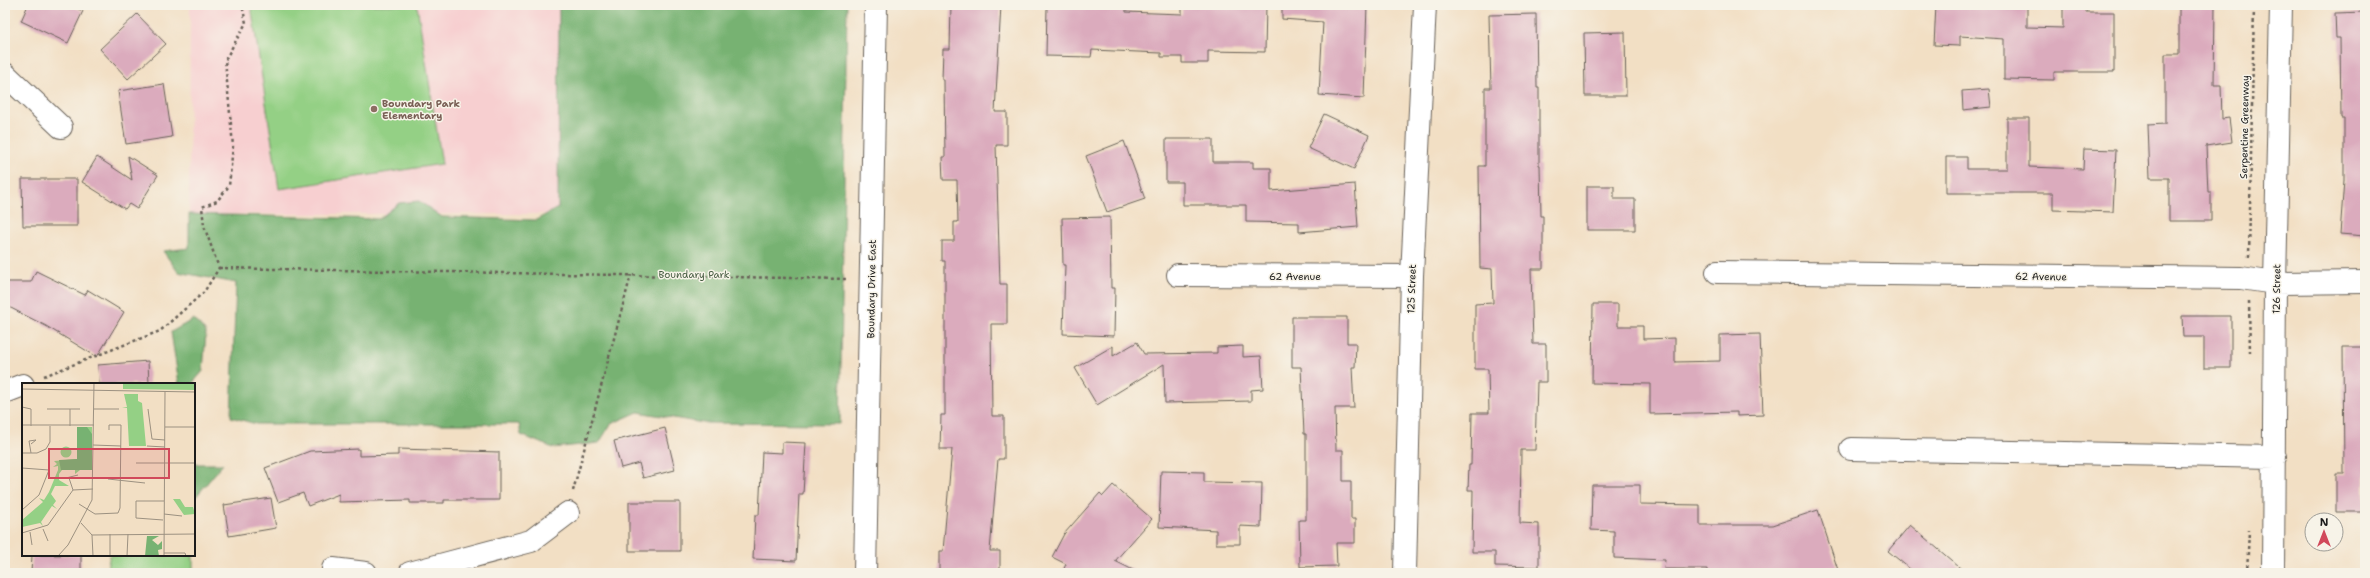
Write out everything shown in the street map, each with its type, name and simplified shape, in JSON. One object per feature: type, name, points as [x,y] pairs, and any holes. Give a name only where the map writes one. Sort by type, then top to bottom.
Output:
[{"type":"street","name":"Boundary Drive East","points":[[865,573],[876,5]]},
{"type":"street","name":"125 Street","points":[[1405,573],[1412,276],[1425,5]]},
{"type":"street","name":"126 Street","points":[[2273,573],[2275,457],[2275,282],[2281,5]]},
{"type":"street","points":[[5,74],[62,127]]},
{"type":"street","name":"62 Avenue","points":[[1717,272],[2241,278],[2275,282],[2365,282]]},
{"type":"street","name":"62 Avenue","points":[[1178,275],[1412,276]]},
{"type":"street","points":[[5,392],[22,385]]},
{"type":"street","points":[[1851,449],[2275,457]]},
{"type":"street","points":[[410,573],[531,541],[568,513]]},
{"type":"street","points":[[333,569],[366,573]]},
{"type":"path","points":[[28,383],[62,368],[160,331],[204,292],[218,268],[204,226],[202,207],[217,201],[230,186],[233,146],[226,60],[246,23],[242,5]]},
{"type":"path","name":"Serpentine Greenway","points":[[2249,250],[2254,5]]},
{"type":"path","points":[[218,268],[849,279]]},
{"type":"path","points":[[568,513],[631,275]]},
{"type":"path","points":[[2249,302],[2249,314]]},
{"type":"shaded area","name":"Boundary Park Elementary","points":[[190,5],[559,5],[558,214],[189,214]]},
{"type":"green space","points":[[251,5],[417,5],[442,164],[279,189]]},
{"type":"green space","name":"Boundary Park","points":[[559,5],[847,5],[840,424],[703,423],[638,412],[611,424],[599,443],[553,448],[521,435],[519,424],[256,424],[231,417],[236,283],[178,272],[163,251],[189,248],[189,214],[379,219],[399,203],[419,201],[442,217],[536,220],[558,208]]},
{"type":"green space","points":[[194,319],[206,332],[203,371],[193,383],[179,383],[171,332]]},
{"type":"green space","points":[[195,464],[223,464],[195,498]]},
{"type":"green space","points":[[110,556],[193,556],[193,573],[106,573]]},
{"type":"building","points":[[28,5],[70,5],[83,11],[68,43],[21,21]]},
{"type":"building","points":[[951,5],[1001,5],[995,112],[1007,112],[1007,145],[996,145],[1000,284],[1007,284],[1007,324],[991,324],[992,416],[1004,416],[1004,459],[998,459],[990,551],[1000,551],[1000,573],[939,573],[939,551],[943,551],[952,449],[940,449],[941,415],[945,415],[945,261],[942,261],[942,241],[954,241],[954,222],[958,222],[957,180],[943,180],[942,157],[945,157],[944,80],[942,80],[943,49],[950,49]]},
{"type":"building","points":[[1069,5],[1126,5],[1126,12],[1182,14],[1182,5],[1266,5],[1265,52],[1208,51],[1208,63],[1182,63],[1182,57],[1161,57],[1161,53],[1092,50],[1091,57],[1046,56],[1047,6],[1069,7]]},
{"type":"building","points":[[1282,5],[1367,5],[1364,98],[1319,95],[1323,22],[1282,19]]},
{"type":"building","points":[[1936,5],[2027,5],[2027,27],[2063,28],[2063,5],[2086,5],[2086,12],[2114,12],[2114,72],[2054,72],[2054,80],[2004,79],[2004,39],[1960,36],[1960,46],[1934,45]]},
{"type":"building","points":[[2179,5],[2215,5],[2214,85],[2221,85],[2222,119],[2229,118],[2232,142],[2206,146],[2208,192],[2211,192],[2211,221],[2169,221],[2169,178],[2150,178],[2148,125],[2165,124],[2165,54],[2179,54]]},
{"type":"building","points":[[2365,12],[2365,236],[2340,234],[2344,180],[2344,118],[2341,118],[2340,38],[2336,38],[2335,13]]},
{"type":"building","points":[[137,14],[166,44],[128,79],[100,49]]},
{"type":"building","points":[[1536,14],[1537,88],[1539,88],[1539,165],[1541,216],[1543,216],[1543,269],[1531,269],[1533,344],[1546,344],[1546,382],[1537,382],[1535,450],[1521,450],[1520,523],[1539,524],[1539,567],[1495,566],[1495,552],[1472,552],[1473,490],[1468,490],[1469,465],[1471,465],[1472,413],[1489,413],[1488,369],[1475,369],[1475,304],[1493,303],[1492,269],[1480,268],[1479,166],[1485,166],[1485,88],[1491,88],[1489,15]]},
{"type":"building","points":[[1625,32],[1626,96],[1585,96],[1584,33]]},
{"type":"building","points":[[164,84],[172,137],[126,144],[118,91]]},
{"type":"building","points":[[1989,89],[1991,107],[1963,110],[1962,91]]},
{"type":"building","points":[[1324,114],[1369,135],[1354,169],[1308,148]]},
{"type":"building","points":[[2007,118],[2029,118],[2029,167],[2083,169],[2084,149],[2116,150],[2113,212],[2053,210],[2053,193],[1946,193],[1946,157],[1967,157],[1967,169],[2007,169]]},
{"type":"building","points":[[1166,139],[1213,139],[1213,162],[1253,162],[1253,168],[1271,168],[1271,191],[1355,184],[1358,227],[1299,232],[1299,223],[1246,222],[1246,205],[1183,205],[1183,182],[1166,182]]},
{"type":"building","points":[[1124,141],[1145,199],[1107,212],[1086,156]]},
{"type":"building","points":[[128,156],[158,175],[137,209],[129,204],[125,209],[82,182],[97,157],[132,180]]},
{"type":"building","points":[[22,179],[77,179],[77,226],[23,226]]},
{"type":"building","points":[[1587,186],[1614,186],[1614,199],[1635,199],[1635,230],[1587,230]]},
{"type":"building","points":[[1110,217],[1111,288],[1115,288],[1114,336],[1063,334],[1065,265],[1063,265],[1062,218]]},
{"type":"building","points":[[36,271],[85,295],[88,290],[124,312],[97,357],[46,326],[5,305],[5,282],[31,282]]},
{"type":"building","points":[[1593,304],[1618,304],[1618,326],[1643,326],[1643,339],[1675,338],[1675,362],[1720,361],[1720,335],[1760,334],[1763,415],[1737,416],[1737,412],[1650,414],[1650,384],[1592,383]]},
{"type":"building","points":[[2182,316],[2231,316],[2231,368],[2204,368],[2204,337],[2183,337]]},
{"type":"building","points":[[1292,317],[1347,317],[1347,343],[1356,343],[1355,367],[1352,367],[1354,408],[1335,408],[1336,450],[1343,450],[1343,481],[1351,481],[1351,519],[1355,519],[1355,543],[1336,543],[1337,566],[1300,567],[1299,520],[1306,520],[1306,434],[1304,434],[1301,367],[1292,367]]},
{"type":"building","points":[[1137,342],[1144,354],[1217,353],[1217,347],[1243,346],[1243,357],[1261,356],[1263,389],[1251,390],[1251,401],[1165,403],[1164,364],[1097,405],[1075,368],[1113,346],[1113,356]]},
{"type":"building","points":[[2343,347],[2365,347],[2365,512],[2336,512],[2336,474],[2344,474]]},
{"type":"building","points":[[148,361],[149,383],[99,383],[98,365]]},
{"type":"building","points":[[665,428],[675,470],[643,478],[639,463],[621,468],[614,441]]},
{"type":"building","points":[[782,442],[806,443],[803,494],[799,494],[796,561],[753,559],[755,515],[759,515],[762,452],[782,453]]},
{"type":"building","points":[[359,449],[359,456],[398,455],[398,449],[499,452],[499,500],[444,500],[444,503],[410,503],[410,500],[339,502],[339,494],[308,506],[303,493],[278,502],[265,468],[310,451]]},
{"type":"building","points":[[1161,471],[1204,472],[1204,482],[1262,483],[1261,527],[1240,526],[1240,544],[1216,544],[1216,530],[1159,527]]},
{"type":"building","points":[[1113,485],[1152,519],[1115,561],[1139,573],[1062,573],[1066,564],[1052,557],[1064,534],[1100,493],[1103,496]]},
{"type":"building","points":[[1592,485],[1640,485],[1640,504],[1700,505],[1700,525],[1773,525],[1818,510],[1839,573],[1707,573],[1707,569],[1664,569],[1665,560],[1614,558],[1614,531],[1591,530]]},
{"type":"building","points":[[271,498],[276,528],[229,536],[224,505]]},
{"type":"building","points":[[629,502],[680,502],[680,551],[629,551]]},
{"type":"building","points":[[1910,525],[1966,573],[1915,573],[1888,551]]},
{"type":"building","points":[[32,556],[81,556],[81,573],[31,573]]},
{"type":"place","name":"Boundary Park Elementary","points":[[374,109]]}]
